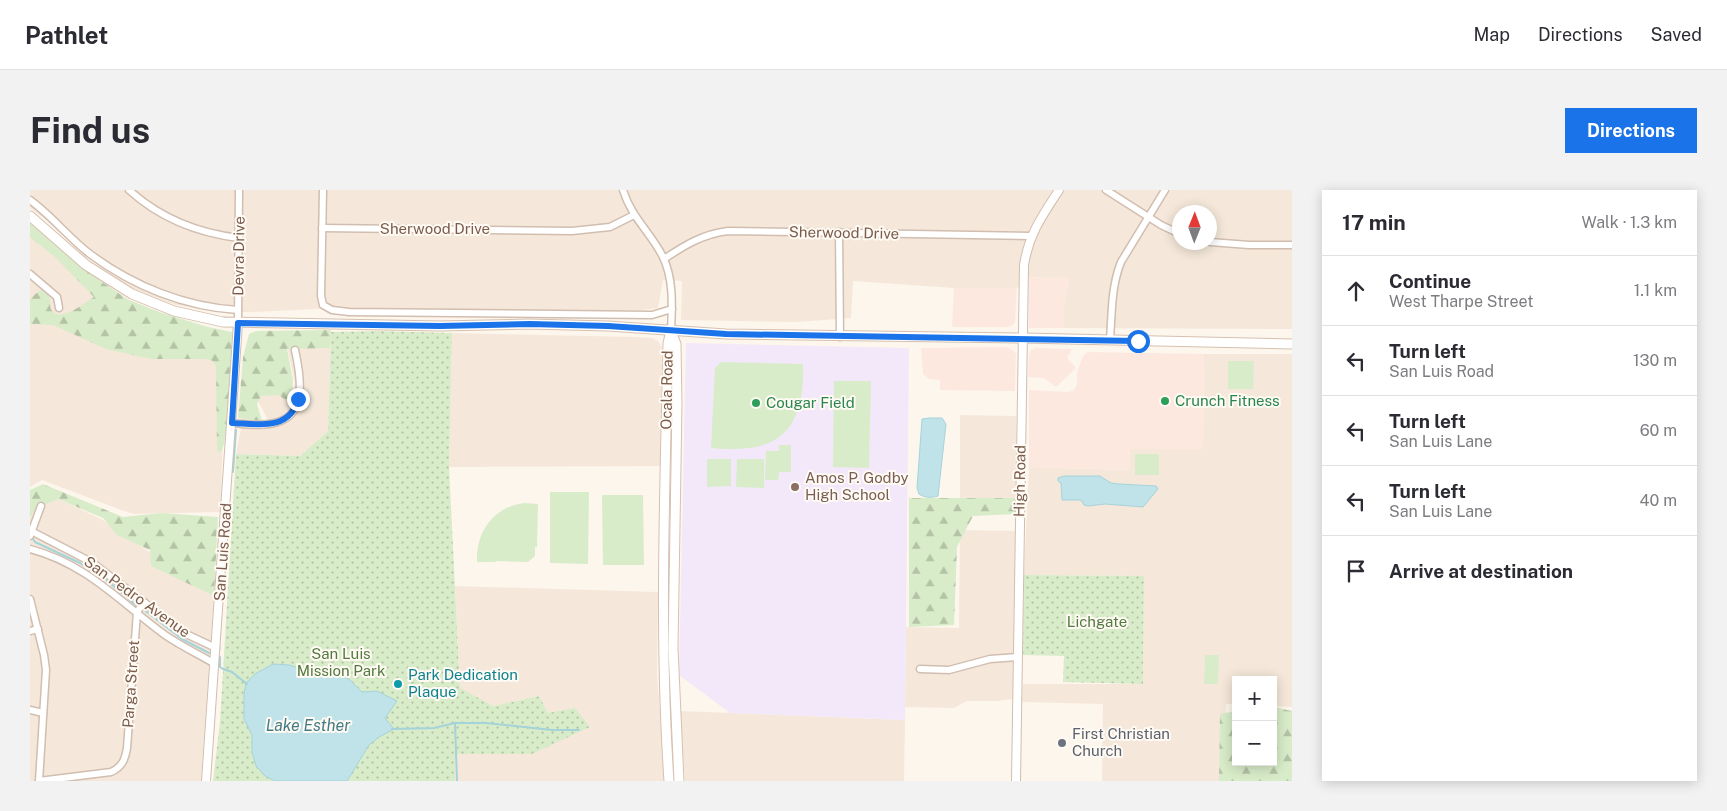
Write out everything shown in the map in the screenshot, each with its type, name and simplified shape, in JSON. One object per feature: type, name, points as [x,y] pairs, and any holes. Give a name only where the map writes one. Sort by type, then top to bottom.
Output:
[{"type":"main road","points":[[30,216],[86,265],[132,294],[174,311],[238,323],[440,326],[530,324],[608,326],[726,334],[840,337],[1022,338],[1292,344]]},
{"type":"main road","name":"Ocala Road","points":[[671,331],[668,343],[664,631],[665,706],[674,777]]},
{"type":"main road","name":"Ocala Road","points":[[671,331],[676,344],[674,777]]},
{"type":"main road","points":[[666,442],[676,442]]},
{"type":"main road","points":[[664,618],[674,618]]},
{"type":"main road","points":[[664,631],[674,631]]},
{"type":"main road","points":[[665,706],[675,710]]},
{"type":"street","name":"Devra Drive","points":[[238,323],[239,190]]},
{"type":"street","points":[[323,190],[321,296],[324,305],[332,310],[349,312],[652,315],[672,309]]},
{"type":"street","points":[[623,190],[634,215],[664,259],[670,282],[671,331]]},
{"type":"street","name":"High Road","points":[[1016,781],[1024,265],[1031,236],[1059,190]]},
{"type":"street","points":[[1106,190],[1172,230]]},
{"type":"street","points":[[1110,340],[1113,294],[1121,262],[1165,190]]},
{"type":"street","points":[[133,191],[158,212],[186,226],[220,236],[239,238]]},
{"type":"street","points":[[30,200],[89,254],[142,286],[181,300],[221,309],[238,310]]},
{"type":"street","name":"Sherwood Drive","points":[[322,228],[579,231],[610,227],[634,215]]},
{"type":"street","name":"Sherwood Drive","points":[[664,259],[697,238],[717,232],[839,232],[1031,236]]},
{"type":"street","points":[[839,232],[840,337]]},
{"type":"street","points":[[1217,243],[1292,245]]},
{"type":"street","points":[[30,274],[57,297],[58,308]]},
{"type":"street","name":"San Luis Road","points":[[206,781],[238,323]]},
{"type":"street","points":[[232,423],[275,423],[285,419],[293,412],[300,386],[299,367],[295,350]]},
{"type":"street","points":[[30,534],[41,506]]},
{"type":"street","name":"San Pedro Avenue","points":[[30,534],[93,563],[184,633],[216,648]]},
{"type":"street","name":"San Pedro Avenue","points":[[30,549],[55,558],[84,572],[176,642],[215,664]]},
{"type":"street","points":[[30,599],[46,670],[39,781]]},
{"type":"street","points":[[137,612],[144,602]]},
{"type":"street","name":"Parga Street","points":[[39,781],[110,772],[120,767],[123,763],[127,748],[137,612]]},
{"type":"street","points":[[30,630],[38,629]]},
{"type":"street","points":[[920,669],[948,670],[990,659],[1018,657]]},
{"type":"street","points":[[30,710],[43,713]]},
{"type":"shaded area","points":[[30,190],[1292,190],[1292,329],[1064,328],[1064,304],[1069,279],[1030,277],[1017,288],[954,288],[853,281],[851,318],[797,322],[681,320],[682,281],[663,280],[658,308],[642,310],[407,310],[338,308],[220,312],[176,305],[138,291],[83,255],[49,222],[30,208]]},
{"type":"shaded area","points":[[30,230],[100,291],[215,357],[224,414],[220,512],[134,514],[42,480],[30,487]]},
{"type":"shaded area","points":[[1029,277],[1069,279],[1064,304],[1064,328],[1029,328]]},
{"type":"shaded area","points":[[954,288],[1017,288],[1015,322],[1008,327],[952,327]]},
{"type":"shaded area","points":[[284,332],[331,332],[328,431],[300,456],[236,454],[243,418],[268,420],[257,399],[278,386],[293,405],[295,384]]},
{"type":"shaded area","points":[[452,333],[634,337],[652,338],[658,341],[662,348],[660,466],[449,467]]},
{"type":"shaded area","name":"Amos P. Godby High School","points":[[686,343],[909,348],[905,720],[730,713],[679,675]]},
{"type":"shaded area","points":[[1007,347],[1016,354],[1015,391],[940,390],[940,380],[929,379],[923,374],[921,348]]},
{"type":"shaded area","points":[[1036,348],[1072,349],[1067,358],[1076,368],[1056,387],[1044,378],[1028,377],[1030,351]]},
{"type":"shaded area","points":[[1088,352],[1204,354],[1203,449],[1130,449],[1129,470],[1029,467],[1029,390],[1069,392],[1074,390],[1077,384],[1077,373],[1080,364],[1083,356]]},
{"type":"shaded area","points":[[1204,354],[1292,354],[1292,707],[1277,706],[1277,676],[1232,676],[1232,704],[1226,704],[1223,781],[1102,781],[1103,704],[1022,702],[1023,684],[1143,684],[1144,576],[1024,575],[1029,467],[1129,470],[1130,449],[1203,449]]},
{"type":"shaded area","points":[[960,415],[1016,416],[1016,498],[960,498]]},
{"type":"shaded area","points":[[41,491],[101,519],[214,596],[201,781],[30,781],[30,515]]},
{"type":"shaded area","points":[[960,530],[1017,531],[1013,699],[967,701],[954,708],[905,707],[906,627],[959,628]]},
{"type":"shaded area","points":[[455,586],[658,592],[657,675],[666,781],[455,781],[455,754],[532,754],[548,713],[539,696],[493,706],[460,689]]},
{"type":"shaded area","points":[[680,711],[905,720],[904,781],[685,781]]},
{"type":"green space","points":[[30,223],[95,277],[127,299],[159,312],[208,327],[232,332],[231,386],[224,444],[221,452],[217,451],[216,366],[213,361],[206,359],[151,359],[106,349],[53,325],[30,324],[30,299],[41,289],[49,296],[51,309],[56,314],[67,313],[94,297],[55,257],[30,237]]},
{"type":"green space","points":[[331,330],[330,348],[287,349],[293,380],[292,398],[285,400],[279,395],[261,396],[257,404],[262,421],[238,418],[243,357],[249,334],[256,331]]},
{"type":"green space","name":"San Luis Mission Park","points":[[331,332],[452,333],[449,467],[460,688],[493,706],[539,696],[548,713],[575,708],[590,727],[532,754],[455,754],[455,781],[213,781],[220,722],[236,454],[300,456],[328,431]]},
{"type":"green space","points":[[1228,361],[1254,361],[1253,389],[1228,389]]},
{"type":"green space","name":"Cougar Field","points":[[721,362],[803,364],[799,407],[792,422],[783,434],[770,442],[754,447],[734,449],[711,448],[715,368]]},
{"type":"green space","points":[[834,381],[871,381],[869,468],[833,467]]},
{"type":"green space","points":[[779,445],[791,445],[791,472],[779,472],[778,480],[765,480],[766,451],[779,451]]},
{"type":"green space","points":[[1135,454],[1159,454],[1159,475],[1135,475]]},
{"type":"green space","points":[[707,459],[731,459],[731,486],[707,487]]},
{"type":"green space","points":[[737,459],[764,459],[764,488],[736,487]]},
{"type":"green space","points":[[43,484],[123,517],[162,513],[218,517],[214,596],[151,566],[150,550],[117,535],[103,518],[58,499],[46,504],[38,504],[30,518],[30,490]]},
{"type":"green space","points":[[550,492],[589,492],[588,564],[550,563]]},
{"type":"green space","points":[[602,495],[643,495],[644,565],[603,565]]},
{"type":"green space","points":[[909,498],[1016,498],[1016,514],[973,516],[957,547],[954,625],[909,627]]},
{"type":"green space","points":[[524,503],[538,504],[535,556],[528,562],[477,562],[477,551],[483,531],[488,523],[503,510],[513,505]]},
{"type":"green space","name":"Lichgate","points":[[1024,575],[1144,576],[1143,684],[1063,682],[1064,656],[1023,655]]},
{"type":"green space","points":[[1205,655],[1219,655],[1218,684],[1204,684]]},
{"type":"green space","points":[[1277,708],[1292,711],[1292,781],[1219,781],[1220,714],[1232,712],[1232,766],[1277,766]]},
{"type":"water","points":[[942,418],[946,424],[938,496],[930,497],[919,494],[917,488],[922,419]]},
{"type":"water","points":[[1064,476],[1100,476],[1111,483],[1156,486],[1158,489],[1143,507],[1105,504],[1088,506],[1084,505],[1081,500],[1062,500],[1061,483],[1058,481],[1058,478]]},
{"type":"water","name":"Lake Esther","points":[[273,664],[289,665],[302,669],[326,669],[350,680],[362,692],[377,691],[397,701],[385,718],[394,729],[369,745],[347,781],[275,781],[265,776],[256,766],[252,752],[252,735],[244,719],[244,694],[246,683],[255,674]]},
{"type":"waterway","points":[[233,472],[236,430]]},
{"type":"waterway","points":[[33,539],[35,542],[80,563],[104,578],[136,605]]},
{"type":"waterway","points":[[143,609],[182,639],[209,653]]},
{"type":"waterway","points":[[220,657],[220,667],[232,672],[247,684]]},
{"type":"waterway","points":[[455,723],[457,781]]},
{"type":"waterway","points":[[392,729],[434,728],[455,723],[486,723],[552,730],[579,730]]},
{"type":"place","name":"Crunch Fitness","points":[[1165,401]]},
{"type":"place","name":"Cougar Field","points":[[756,403]]},
{"type":"place","name":"Amos P. Godby High School","points":[[795,487]]},
{"type":"place","name":"Park Dedication Plaque","points":[[398,684]]},
{"type":"place","name":"First Christian Church","points":[[1062,743]]},
{"type":"route","points":[[298,399],[293,412],[279,422],[266,424],[232,423],[238,323],[440,326],[530,324],[608,326],[690,333],[878,338],[1138,341]]}]
